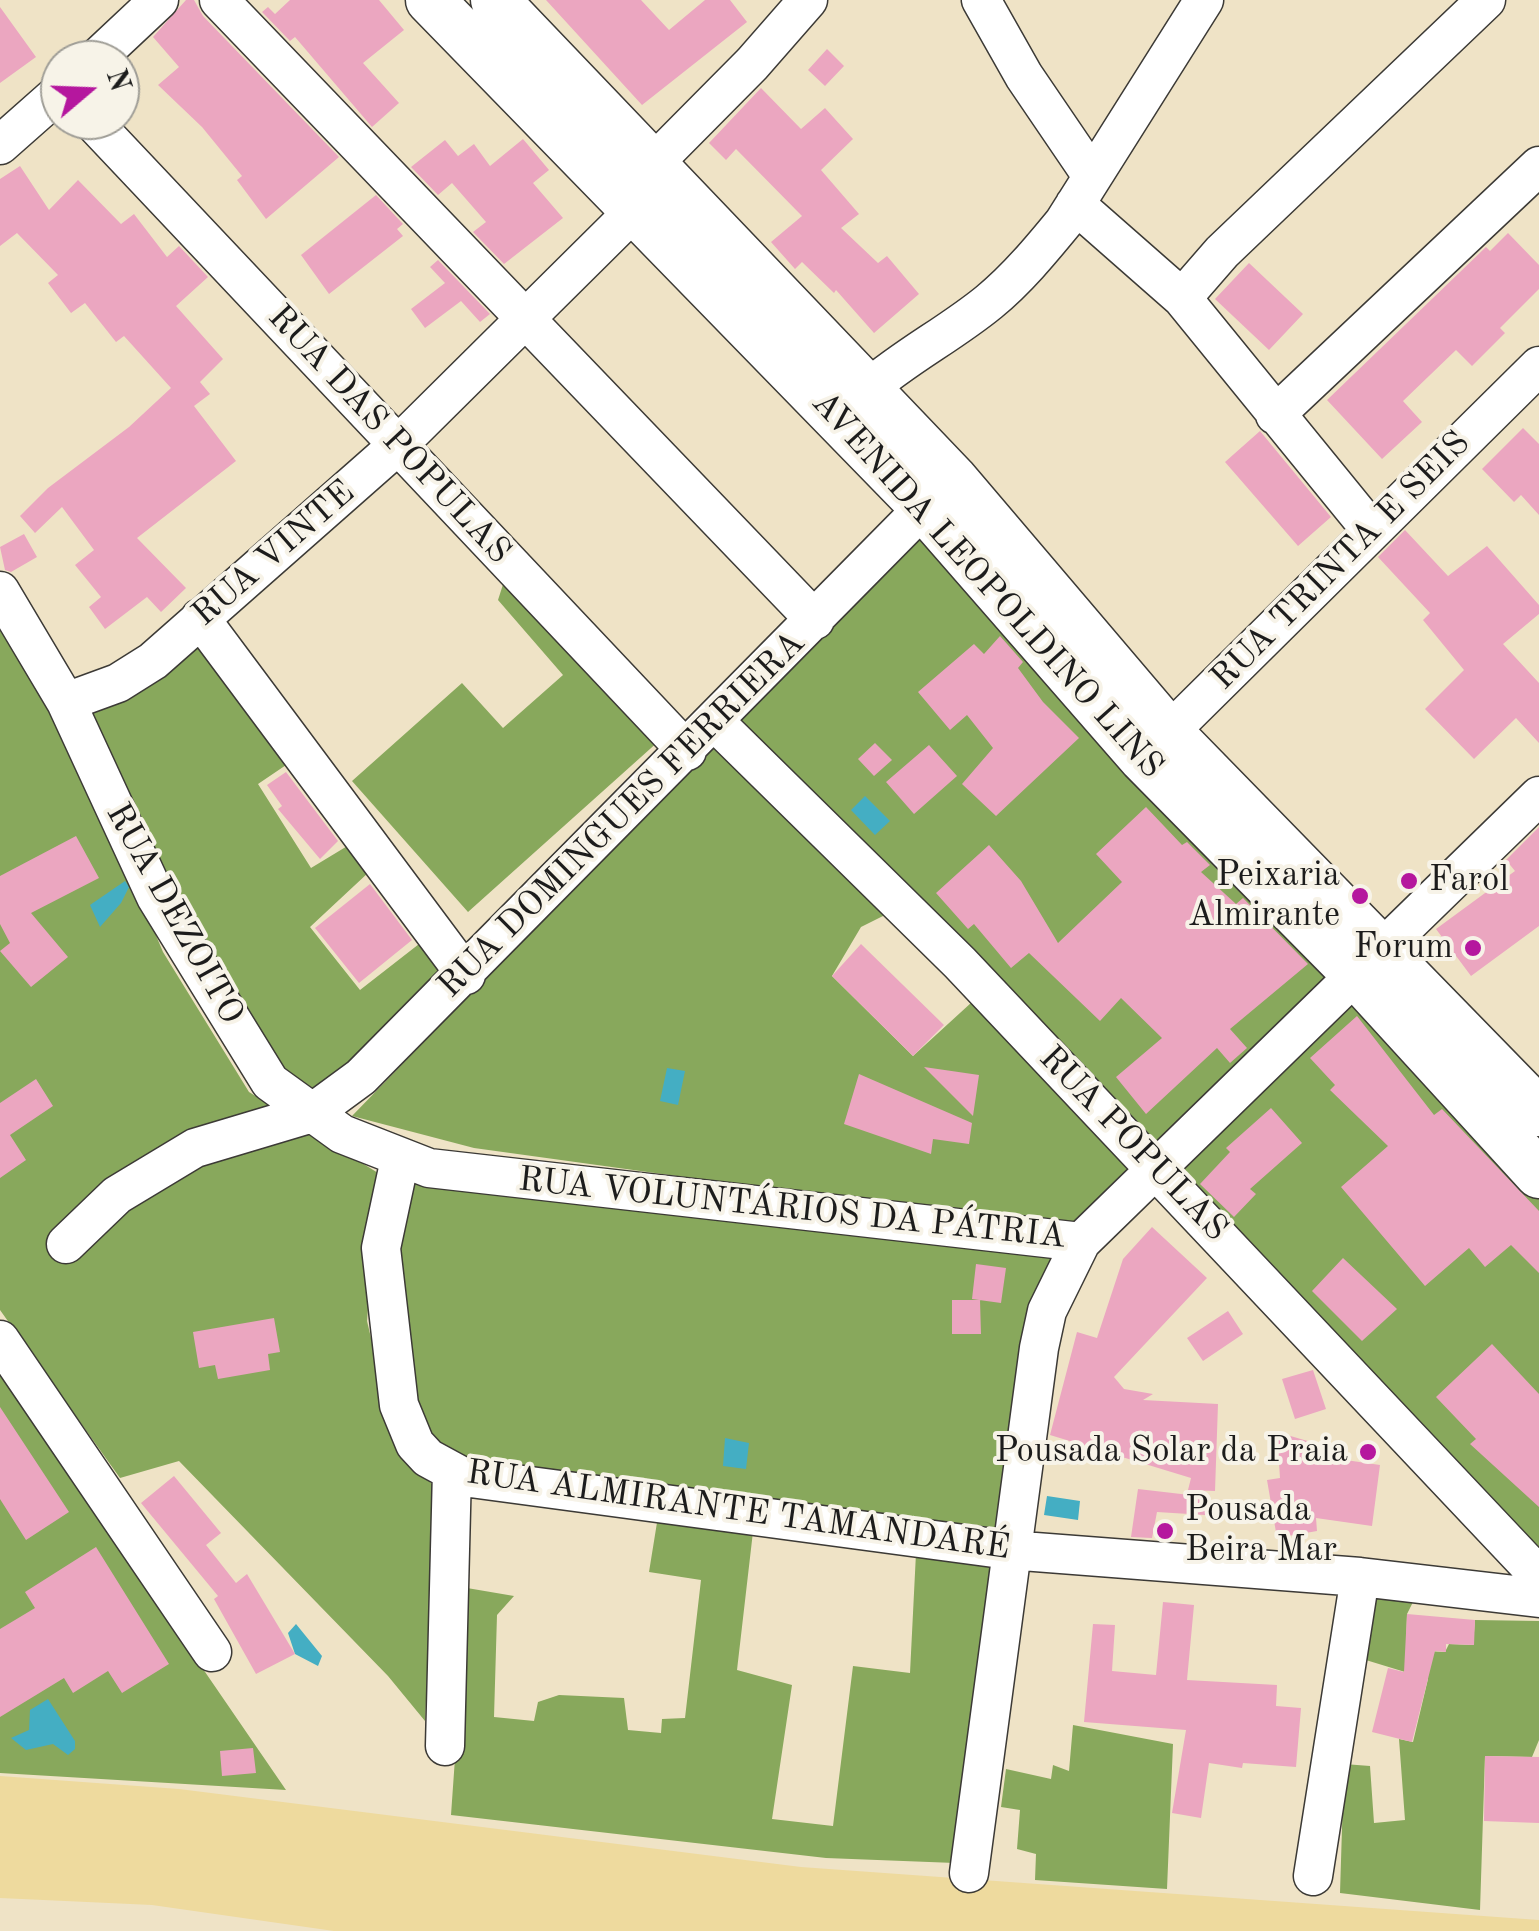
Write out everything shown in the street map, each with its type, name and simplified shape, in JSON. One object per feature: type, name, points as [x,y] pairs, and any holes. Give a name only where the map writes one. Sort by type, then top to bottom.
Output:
[{"type":"main road","name":"AVENIDA LEOPOLDINO LINS","points":[[430,0],[636,190],[868,389],[939,493]]},
{"type":"main road","name":"AVENIDA LEOPOLDINO LINS","points":[[495,0],[636,190],[939,493],[1156,745],[1371,963],[1539,1112]]},
{"type":"main road","name":"AVENIDA LEOPOLDINO LINS","points":[[1371,963],[1539,1174]]},
{"type":"street","points":[[116,40],[158,0]]},
{"type":"street","points":[[219,0],[815,620]]},
{"type":"street","name":"RUA VINTE","points":[[66,702],[134,674],[398,445],[526,318],[808,0]]},
{"type":"street","points":[[981,0],[1083,190],[1182,298],[1371,530]]},
{"type":"street","points":[[868,389],[1014,279],[1083,190],[1204,0]]},
{"type":"street","points":[[1182,298],[1222,252],[1486,0]]},
{"type":"street","points":[[0,145],[40,110]]},
{"type":"street","name":"RUA DAS POPULAS","points":[[109,140],[687,751]]},
{"type":"street","points":[[1275,415],[1539,166]]},
{"type":"street","name":"RUA TRINTA E SEIS","points":[[1156,745],[1371,530],[1532,386]]},
{"type":"street","name":"RUA DOMINGUES FERRIERA","points":[[312,1114],[362,1077],[466,975],[939,493]]},
{"type":"street","name":"RUA DEZOITO","points":[[0,591],[66,702],[156,897],[270,1082],[312,1114]]},
{"type":"street","points":[[200,618],[466,975]]},
{"type":"street","name":"RUA POPULAS","points":[[715,722],[960,964],[1159,1170],[1539,1576]]},
{"type":"street","name":"RUA VOLUNTÁRIOS DA PÁTRIA","points":[[312,1114],[342,1134],[429,1168],[1081,1242],[1539,796]]},
{"type":"street","points":[[66,1244],[116,1194],[196,1148],[312,1114]]},
{"type":"street","name":"RUA ALMIRANTE TAMANDARÉ","points":[[400,1159],[381,1248],[396,1387],[415,1444],[428,1458],[463,1477],[1008,1550],[1360,1578],[1539,1598]]},
{"type":"street","points":[[968,1873],[1008,1550],[1048,1310],[1081,1242]]},
{"type":"street","points":[[0,1340],[212,1652]]},
{"type":"street","points":[[445,1746],[452,1472]]},
{"type":"street","points":[[1312,1876],[1360,1578]]},
{"type":"green space","points":[[921,530],[1336,977],[1163,1152],[734,723]]},
{"type":"green space","points":[[508,569],[660,740],[468,912],[352,781],[462,683],[503,728],[563,675],[498,600]]},
{"type":"green space","points":[[0,609],[60,708],[163,952],[249,1092],[378,1173],[367,1321],[397,1449],[436,1488],[425,1721],[388,1676],[179,1461],[120,1478],[0,1310]]},
{"type":"green space","points":[[198,629],[292,761],[258,784],[311,868],[349,845],[369,872],[310,927],[360,990],[428,937],[455,974],[314,1102],[279,1074],[227,992],[76,706]]},
{"type":"green space","points":[[716,741],[891,912],[861,927],[832,976],[913,1056],[972,1002],[1135,1168],[1075,1231],[474,1148],[352,1116]]},
{"type":"green space","points":[[1357,992],[1539,1192],[1539,1565],[1173,1172]]},
{"type":"green space","points":[[407,1174],[1070,1249],[1003,1540],[464,1471],[435,1451],[404,1398],[392,1253]]},
{"type":"green space","points":[[0,1373],[286,1790],[0,1773]]},
{"type":"green space","points":[[660,1504],[754,1523],[737,1670],[792,1685],[772,1819],[833,1826],[853,1666],[910,1673],[916,1553],[991,1565],[955,1863],[826,1858],[451,1815],[467,1588],[514,1596],[497,1615],[494,1717],[534,1721],[538,1702],[559,1695],[624,1698],[628,1730],[661,1733],[662,1719],[685,1718],[701,1580],[649,1572]]},
{"type":"green space","points":[[1365,1587],[1414,1600],[1407,1614],[1406,1650],[1445,1652],[1449,1644],[1473,1645],[1475,1620],[1539,1621],[1539,1740],[1532,1757],[1485,1756],[1480,1910],[1340,1893],[1344,1764],[1370,1766],[1374,1823],[1405,1820],[1399,1739],[1413,1742],[1428,1679],[1356,1657]]},
{"type":"green space","points":[[1073,1725],[1173,1744],[1167,1889],[1035,1880],[1036,1854],[1017,1849],[1020,1810],[1001,1807],[1006,1769],[1051,1779],[1053,1765],[1069,1771]]},
{"type":"sand","points":[[0,1776],[179,1789],[801,1867],[1539,1920],[1539,1931],[334,1931],[152,1905],[0,1898]]},
{"type":"water","points":[[865,796],[890,821],[875,835],[851,810]]},
{"type":"water","points":[[125,881],[129,887],[121,903],[100,927],[90,905]]},
{"type":"water","points":[[667,1068],[685,1071],[678,1105],[660,1101]]},
{"type":"water","points":[[725,1438],[749,1443],[746,1469],[723,1466]]},
{"type":"water","points":[[1047,1496],[1080,1501],[1078,1520],[1044,1515]]},
{"type":"water","points":[[296,1624],[322,1656],[318,1666],[295,1654],[288,1633]]},
{"type":"water","points":[[48,1699],[75,1741],[75,1749],[68,1755],[53,1744],[26,1750],[11,1738],[29,1730],[30,1710]]},
{"type":"building","points":[[186,0],[194,0],[203,16],[339,157],[266,219],[237,180],[242,176],[202,127],[158,85],[179,67],[153,37]]},
{"type":"building","points":[[290,0],[379,0],[404,30],[363,63],[399,103],[372,127],[295,37],[290,41],[262,12],[268,7],[275,14]]},
{"type":"building","points":[[546,0],[641,0],[669,30],[705,0],[730,0],[747,22],[642,105]]},
{"type":"building","points":[[0,7],[36,57],[0,83]]},
{"type":"building","points":[[827,49],[844,66],[825,86],[808,70]]},
{"type":"building","points":[[761,88],[801,129],[825,108],[853,139],[821,170],[859,214],[841,228],[878,263],[887,256],[919,294],[874,333],[836,290],[834,293],[802,262],[795,269],[771,242],[802,216],[736,149],[726,160],[709,143]]},
{"type":"building","points":[[523,139],[549,170],[533,183],[563,218],[504,264],[473,232],[486,222],[452,183],[438,195],[411,167],[445,140],[458,156],[474,144],[490,166]]},
{"type":"building","points":[[20,166],[49,210],[78,180],[121,224],[134,214],[167,257],[179,246],[208,277],[176,306],[223,359],[200,382],[210,394],[194,406],[236,461],[137,538],[186,588],[161,612],[147,597],[105,629],[89,607],[101,597],[75,565],[94,550],[62,507],[35,533],[20,516],[48,488],[129,427],[171,388],[124,336],[116,342],[85,303],[71,313],[48,283],[58,275],[17,233],[0,246],[0,179]]},
{"type":"building","points":[[376,195],[403,224],[397,229],[403,236],[329,294],[301,255]]},
{"type":"building","points":[[1508,233],[1539,265],[1539,289],[1500,328],[1505,333],[1472,366],[1456,350],[1403,401],[1422,422],[1382,459],[1327,400],[1486,247],[1490,251]]},
{"type":"building","points":[[438,260],[490,314],[480,322],[461,301],[425,328],[411,309],[445,283],[430,267]]},
{"type":"building","points":[[1249,263],[1303,314],[1269,350],[1215,299]]},
{"type":"building","points":[[1523,428],[1539,444],[1539,515],[1521,495],[1514,502],[1482,469]]},
{"type":"building","points":[[1260,431],[1331,517],[1298,546],[1225,462]]},
{"type":"building","points":[[1405,530],[1448,576],[1487,546],[1539,605],[1539,614],[1503,644],[1539,683],[1539,743],[1516,718],[1474,759],[1425,709],[1464,670],[1423,620],[1430,613],[1378,557]]},
{"type":"building","points":[[24,534],[37,557],[11,572],[5,570],[0,547]]},
{"type":"building","points":[[1000,636],[1023,662],[1018,668],[1043,702],[1079,738],[996,816],[962,784],[993,748],[967,715],[950,730],[918,692],[974,644],[984,654]]},
{"type":"building","points":[[875,743],[892,760],[874,776],[858,759]]},
{"type":"building","points":[[929,745],[957,776],[914,814],[886,782]]},
{"type":"building","points":[[286,772],[338,841],[320,859],[278,809],[282,806],[267,785]]},
{"type":"building","points":[[1146,807],[1182,845],[1187,842],[1210,865],[1201,872],[1236,904],[1243,898],[1308,964],[1230,1029],[1247,1048],[1230,1063],[1217,1048],[1146,1114],[1116,1077],[1162,1038],[1121,998],[1100,1021],[1029,953],[1011,968],[974,924],[968,929],[936,893],[989,845],[1021,881],[1058,943],[1122,882],[1096,854]]},
{"type":"building","points":[[1539,827],[1539,926],[1471,976],[1436,929],[1515,871],[1506,860]]},
{"type":"building","points":[[76,836],[99,878],[31,913],[68,957],[31,987],[0,951],[10,943],[0,924],[0,876]]},
{"type":"building","points":[[370,884],[412,940],[359,983],[315,928]]},
{"type":"building","points":[[861,944],[944,1025],[913,1056],[832,976]]},
{"type":"building","points":[[1357,1016],[1434,1115],[1442,1109],[1539,1211],[1539,1273],[1511,1245],[1485,1267],[1469,1248],[1425,1286],[1341,1187],[1388,1146],[1330,1090],[1335,1085],[1310,1058]]},
{"type":"building","points":[[924,1067],[979,1075],[973,1116]]},
{"type":"building","points":[[859,1074],[972,1123],[969,1144],[933,1139],[931,1154],[844,1124]]},
{"type":"building","points":[[36,1079],[53,1106],[10,1135],[26,1160],[0,1178],[0,1103]]},
{"type":"building","points":[[1271,1108],[1302,1143],[1250,1189],[1256,1194],[1234,1217],[1200,1184],[1230,1152],[1226,1148]]},
{"type":"building","points":[[1152,1227],[1207,1278],[1114,1377],[1124,1389],[1153,1394],[1143,1400],[1218,1404],[1215,1491],[1188,1490],[1191,1478],[1050,1435],[1077,1332],[1097,1338],[1123,1259]]},
{"type":"building","points":[[1343,1258],[1397,1309],[1362,1341],[1312,1291]]},
{"type":"building","points":[[976,1264],[1006,1268],[1001,1303],[972,1299]]},
{"type":"building","points":[[952,1300],[980,1300],[981,1334],[952,1334]]},
{"type":"building","points":[[1228,1311],[1243,1334],[1203,1361],[1187,1338]]},
{"type":"building","points":[[274,1318],[280,1352],[268,1354],[270,1370],[218,1379],[215,1365],[199,1368],[193,1332]]},
{"type":"building","points":[[1492,1344],[1539,1394],[1539,1507],[1470,1444],[1476,1439],[1436,1397]]},
{"type":"building","points":[[1313,1370],[1326,1409],[1295,1419],[1282,1379]]},
{"type":"building","points":[[0,1407],[69,1512],[26,1540],[0,1499]]},
{"type":"building","points":[[1277,1432],[1321,1445],[1318,1456],[1380,1465],[1372,1526],[1316,1518],[1317,1531],[1277,1538],[1267,1480],[1280,1478]]},
{"type":"building","points":[[174,1476],[221,1533],[206,1545],[236,1583],[247,1574],[295,1654],[256,1674],[214,1599],[218,1596],[141,1503]]},
{"type":"building","points":[[1138,1489],[1207,1497],[1205,1515],[1157,1512],[1152,1538],[1131,1537]]},
{"type":"building","points":[[96,1547],[169,1664],[122,1693],[108,1671],[73,1693],[64,1678],[0,1717],[0,1629],[35,1608],[25,1592]]},
{"type":"building","points":[[1163,1602],[1194,1605],[1187,1680],[1277,1685],[1276,1706],[1301,1708],[1296,1767],[1243,1763],[1242,1768],[1209,1763],[1201,1818],[1172,1813],[1186,1730],[1084,1722],[1093,1624],[1115,1625],[1112,1671],[1156,1675]]},
{"type":"building","points":[[1407,1614],[1475,1620],[1474,1645],[1446,1644],[1446,1652],[1435,1651],[1412,1742],[1372,1732],[1388,1668],[1404,1672]]},
{"type":"building","points":[[253,1748],[256,1773],[222,1776],[220,1751]]},
{"type":"building","points":[[1485,1756],[1539,1757],[1539,1823],[1484,1821]]},
{"type":"place","name":"Farol","points":[[1409,881]]},
{"type":"place","name":"Peixaria Almirante","points":[[1360,896]]},
{"type":"place","name":"Forum","points":[[1473,948]]},
{"type":"place","name":"Pousada Solar da Praia","points":[[1368,1452]]},
{"type":"place","name":"Pousada Beira Mar","points":[[1165,1531]]}]
